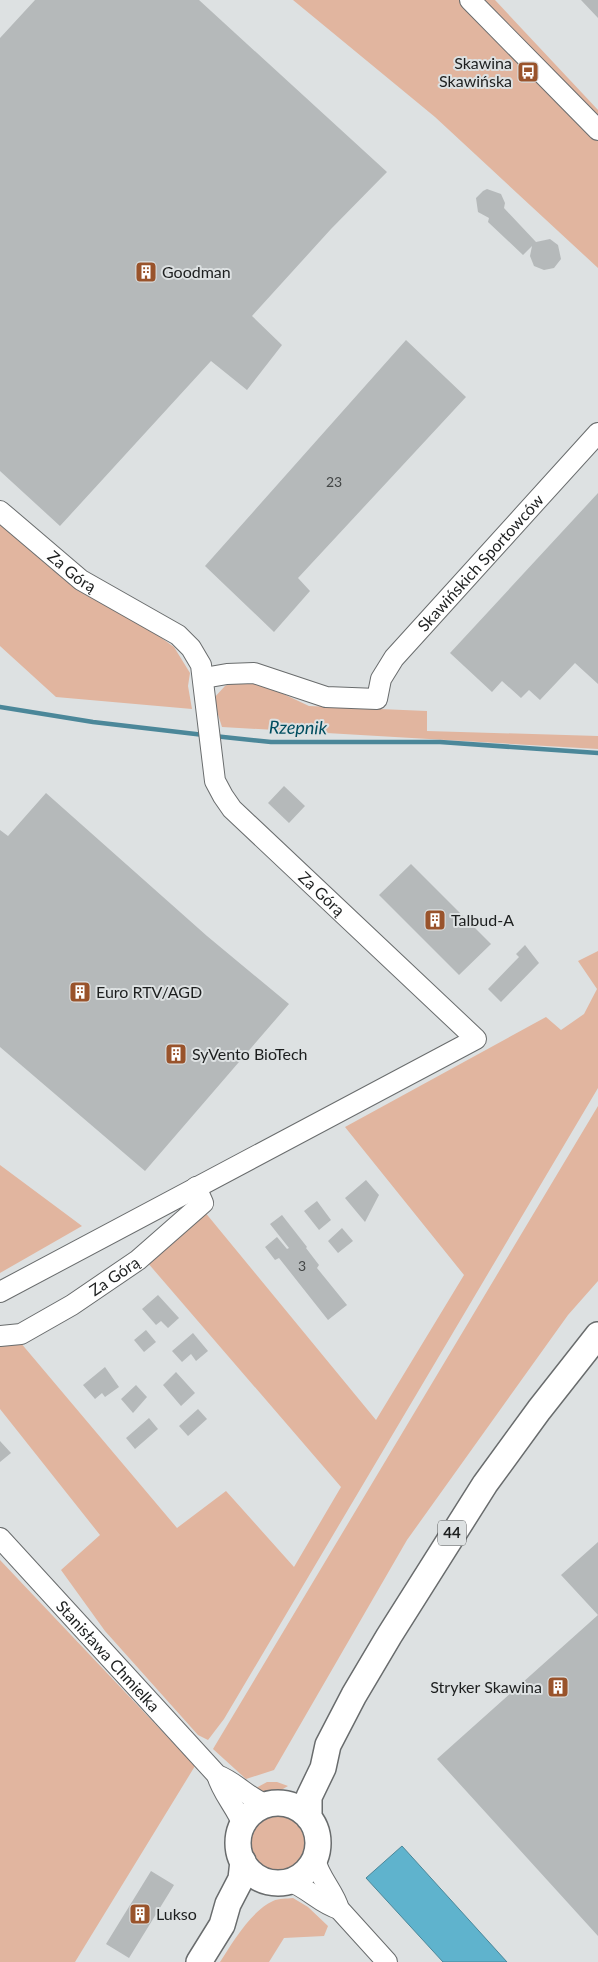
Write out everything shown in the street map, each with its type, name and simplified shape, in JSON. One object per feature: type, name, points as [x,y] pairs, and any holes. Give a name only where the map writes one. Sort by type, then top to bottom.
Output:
[{"type":"main road","name":"44","points":[[315,1859],[318,1838],[310,1818],[310,1797],[323,1768],[328,1745],[354,1695],[453,1531],[539,1410],[598,1335]]},
{"type":"main road","name":"44","points":[[243,1825],[253,1812],[274,1804],[297,1785],[312,1761],[328,1745]]},
{"type":"main road","points":[[274,1804],[296,1808],[310,1818]]},
{"type":"main road","points":[[199,1962],[222,1925],[228,1904],[241,1879],[243,1861],[239,1846],[243,1825]]},
{"type":"main road","points":[[222,1925],[238,1912],[256,1892],[304,1873],[315,1859]]},
{"type":"main road","points":[[243,1861],[254,1875],[280,1882]]},
{"type":"street","points":[[470,0],[598,130]]},
{"type":"street","name":"Skawińskich Sportowców","points":[[204,678],[227,674],[254,673],[320,696],[377,698],[381,679],[402,648],[598,433]]},
{"type":"street","name":"Za Górą","points":[[0,511],[81,580],[178,636],[191,648],[201,665],[204,678],[215,781],[232,809],[476,1039],[0,1292]]},
{"type":"street","name":"Za Górą","points":[[0,1336],[21,1334],[72,1304],[138,1260],[203,1203],[196,1187]]},
{"type":"street","name":"Stanisława Chmielka","points":[[0,1538],[217,1775],[221,1787],[237,1810],[243,1825]]},
{"type":"street","name":"Stanisława Chmielka","points":[[217,1775],[230,1780],[250,1797],[274,1804]]},
{"type":"street","points":[[315,1859],[321,1877],[336,1898],[339,1909],[387,1962]]},
{"type":"street","points":[[280,1882],[306,1889],[326,1905],[339,1909]]},
{"type":"shaded area","points":[[293,0],[495,0],[598,110],[598,268],[435,117]]},
{"type":"shaded area","points":[[0,522],[174,647],[190,673],[188,686],[192,709],[56,697],[0,646]]},
{"type":"shaded area","points":[[236,681],[260,683],[309,706],[427,711],[427,731],[598,736],[598,749],[222,727],[213,699],[225,686]]},
{"type":"shaded area","points":[[598,951],[598,1088],[224,1719],[208,1740],[198,1735],[105,1631],[61,1570],[100,1535],[0,1409],[0,1345],[20,1342],[177,1528],[226,1491],[294,1567],[341,1487],[147,1262],[204,1211],[376,1420],[464,1275],[345,1127],[546,1017],[561,1030],[584,1014],[597,989],[578,961]]},
{"type":"shaded area","points":[[598,1106],[598,1281],[568,1315],[407,1540],[274,1770],[246,1779],[213,1749]]},
{"type":"shaded area","points":[[0,1165],[82,1226],[0,1273]]},
{"type":"shaded area","points":[[0,1560],[195,1766],[75,1962],[0,1962]]},
{"type":"shaded area","points":[[267,1782],[277,1782],[288,1786],[276,1793],[261,1793],[256,1788]]},
{"type":"shaded area","points":[[274,1815],[284,1815],[299,1823],[305,1832],[307,1843],[305,1854],[299,1863],[284,1871],[274,1871],[263,1866],[256,1859],[251,1848],[251,1838],[256,1827],[263,1820]]},
{"type":"shaded area","points":[[293,1898],[308,1907],[328,1926],[324,1936],[284,1938],[269,1962],[220,1962],[250,1919],[265,1905],[275,1900]]},
{"type":"water","points":[[402,1846],[507,1962],[443,1962],[366,1878]]},
{"type":"building","name":"Goodman","points":[[35,0],[199,0],[387,172],[331,229],[252,316],[282,345],[247,390],[211,361],[60,526],[0,471],[0,38]]},
{"type":"building","points":[[581,0],[598,0],[598,18]]},
{"type":"building","points":[[487,189],[501,194],[505,203],[504,208],[536,242],[550,239],[558,245],[561,259],[554,268],[544,270],[534,266],[530,256],[532,246],[523,255],[488,222],[489,218],[478,212],[476,198]]},
{"type":"building","points":[[406,340],[466,397],[298,578],[310,591],[274,632],[205,566]]},
{"type":"building","points":[[598,493],[598,684],[575,663],[540,700],[529,690],[521,698],[502,681],[492,692],[450,653]]},
{"type":"building","points":[[284,786],[305,806],[289,823],[268,803]]},
{"type":"building","name":"Euro RTV/AGD","points":[[46,793],[207,936],[289,1004],[145,1171],[0,1047],[0,830],[8,836]]},
{"type":"building","name":"Talbud-A","points":[[411,864],[491,944],[459,975],[379,895]]},
{"type":"building","name":"Talbud-A","points":[[525,945],[539,963],[501,1002],[488,989],[519,957],[516,954]]},
{"type":"building","points":[[366,1180],[379,1195],[365,1222],[345,1198]]},
{"type":"building","points":[[317,1201],[331,1220],[319,1230],[304,1211]]},
{"type":"building","points":[[282,1215],[319,1265],[317,1268],[347,1305],[328,1320],[279,1258],[275,1260],[265,1247],[277,1237],[287,1249],[289,1248],[270,1224]]},
{"type":"building","points":[[342,1228],[353,1241],[338,1253],[328,1241]]},
{"type":"building","points":[[158,1295],[179,1318],[168,1328],[161,1321],[156,1325],[142,1309]]},
{"type":"building","points":[[146,1330],[156,1342],[144,1352],[134,1340]]},
{"type":"building","points":[[193,1333],[208,1351],[196,1361],[191,1354],[182,1362],[172,1351]]},
{"type":"building","points":[[105,1367],[119,1387],[105,1397],[102,1393],[95,1399],[83,1385]]},
{"type":"building","points":[[176,1372],[195,1393],[181,1406],[163,1385]]},
{"type":"building","points":[[136,1385],[147,1397],[133,1413],[121,1399]]},
{"type":"building","points":[[198,1409],[207,1419],[188,1436],[179,1426]]},
{"type":"building","points":[[149,1418],[158,1429],[135,1449],[126,1438]]},
{"type":"building","points":[[0,1441],[11,1453],[0,1462]]},
{"type":"building","points":[[598,1542],[598,1615],[561,1575]]},
{"type":"building","name":"Stryker Skawina","points":[[598,1615],[598,1936],[437,1759]]},
{"type":"building","name":"Lukso","points":[[151,1871],[174,1885],[129,1958],[106,1944]]},
{"type":"waterway","name":"Rzepnik","points":[[0,707],[93,722],[204,735]]},
{"type":"waterway","name":"Rzepnik","points":[[214,736],[271,742],[440,742],[598,753]]},
{"type":"place","name":"Skawina Skawińska","points":[[528,72]]},
{"type":"place","name":"Goodman","points":[[146,272]]},
{"type":"place","name":"Talbud-A","points":[[435,920]]},
{"type":"place","name":"Euro RTV/AGD","points":[[80,992]]},
{"type":"place","name":"SyVento BioTech","points":[[176,1054]]},
{"type":"place","name":"Stryker Skawina","points":[[558,1687]]},
{"type":"place","name":"Lukso","points":[[140,1914]]}]
